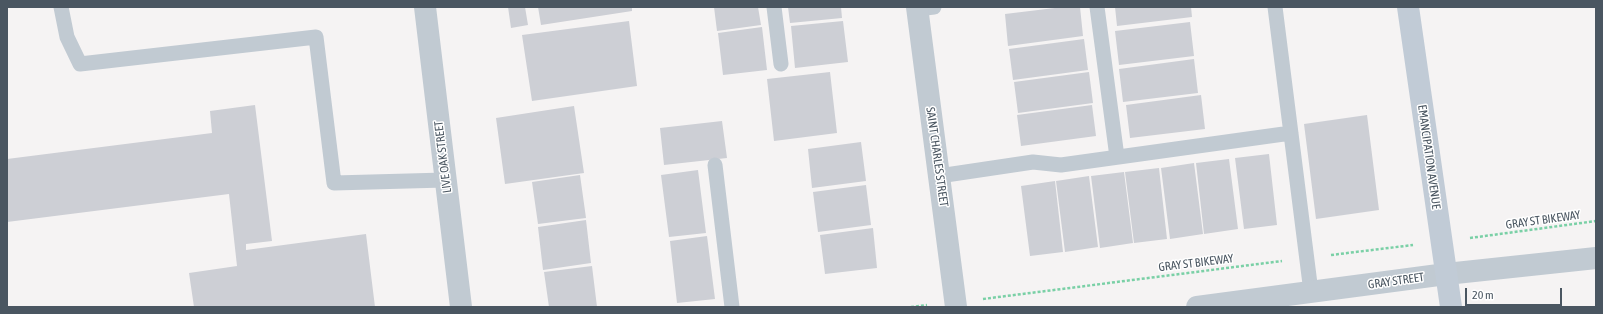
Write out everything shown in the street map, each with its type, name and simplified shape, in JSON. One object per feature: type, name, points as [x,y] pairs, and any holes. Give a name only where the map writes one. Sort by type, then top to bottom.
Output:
[{"type":"main road","name":"EMANCIPATION AVENUE","points":[[1408,7],[1451,307]]},
{"type":"street","name":"LIVE OAK STREET","points":[[425,7],[460,307]]},
{"type":"street","name":"SAINT CHARLES STREET","points":[[923,8],[939,176],[956,307]]},
{"type":"street","name":"GRAY STREET","points":[[1197,307],[1446,274],[1596,258]]},
{"type":"lane","points":[[61,7],[67,37],[80,64],[316,37],[334,183],[445,180]]},
{"type":"lane","points":[[774,7],[781,64]]},
{"type":"lane","points":[[1097,7],[1117,158]]},
{"type":"lane","points":[[1275,7],[1311,292]]},
{"type":"lane","points":[[939,176],[1033,162],[1061,165],[1291,133]]},
{"type":"lane","points":[[715,165],[732,307]]},
{"type":"path","name":"GRAY ST BIKEWAY","points":[[1492,236],[1596,221]]},
{"type":"path","name":"GRAY ST BIKEWAY","points":[[993,298],[1402,246]]},
{"type":"path","points":[[911,307],[931,304]]},
{"type":"building","points":[[508,7],[525,7],[528,25],[511,28]]},
{"type":"building","points":[[538,7],[632,7],[632,11],[541,25]]},
{"type":"building","points":[[714,7],[758,7],[761,25],[717,31]]},
{"type":"building","points":[[788,7],[841,7],[842,18],[790,23]]},
{"type":"building","points":[[1063,7],[1080,7],[1083,36],[1008,46],[1005,14]]},
{"type":"building","points":[[1115,7],[1191,7],[1192,17],[1117,26]]},
{"type":"building","points":[[629,21],[637,86],[532,101],[522,35]]},
{"type":"building","points":[[843,21],[848,62],[795,68],[791,26]]},
{"type":"building","points":[[1190,22],[1194,56],[1119,65],[1115,31]]},
{"type":"building","points":[[762,27],[767,70],[723,75],[718,33]]},
{"type":"building","points":[[1084,39],[1088,70],[1013,80],[1009,49]]},
{"type":"building","points":[[1194,59],[1198,93],[1123,102],[1119,69]]},
{"type":"building","points":[[830,72],[837,133],[774,141],[767,79]]},
{"type":"building","points":[[1089,72],[1093,103],[1018,113],[1014,82]]},
{"type":"building","points":[[1201,95],[1205,129],[1130,138],[1126,105]]},
{"type":"building","points":[[255,105],[272,241],[246,244],[246,250],[366,234],[375,307],[194,307],[189,273],[237,266],[229,194],[7,222],[7,159],[212,133],[210,111]]},
{"type":"building","points":[[1092,105],[1096,136],[1021,146],[1017,115]]},
{"type":"building","points":[[574,106],[584,173],[505,184],[496,118]]},
{"type":"building","points":[[1367,115],[1379,210],[1316,219],[1304,124]]},
{"type":"building","points":[[722,121],[727,158],[664,165],[660,128]]},
{"type":"building","points":[[861,142],[866,181],[812,188],[808,149]]},
{"type":"building","points":[[1269,154],[1277,225],[1244,229],[1235,158]]},
{"type":"building","points":[[1229,159],[1238,229],[1204,234],[1196,163]]},
{"type":"building","points":[[1194,163],[1203,234],[1170,239],[1161,168]]},
{"type":"building","points":[[1159,168],[1167,239],[1134,243],[1125,172]]},
{"type":"building","points":[[698,170],[706,233],[669,237],[661,175]]},
{"type":"building","points":[[1124,172],[1133,243],[1100,248],[1091,176]]},
{"type":"building","points":[[580,175],[586,218],[538,224],[532,182]]},
{"type":"building","points":[[1089,176],[1098,247],[1065,252],[1056,181]]},
{"type":"building","points":[[1055,181],[1063,252],[1030,256],[1021,186]]},
{"type":"building","points":[[866,185],[871,225],[818,232],[813,192]]},
{"type":"building","points":[[586,220],[591,263],[543,270],[538,227]]},
{"type":"building","points":[[873,228],[877,268],[825,274],[820,235]]},
{"type":"building","points":[[707,236],[715,299],[677,303],[670,241]]},
{"type":"building","points":[[592,266],[597,307],[549,307],[544,272]]}]
